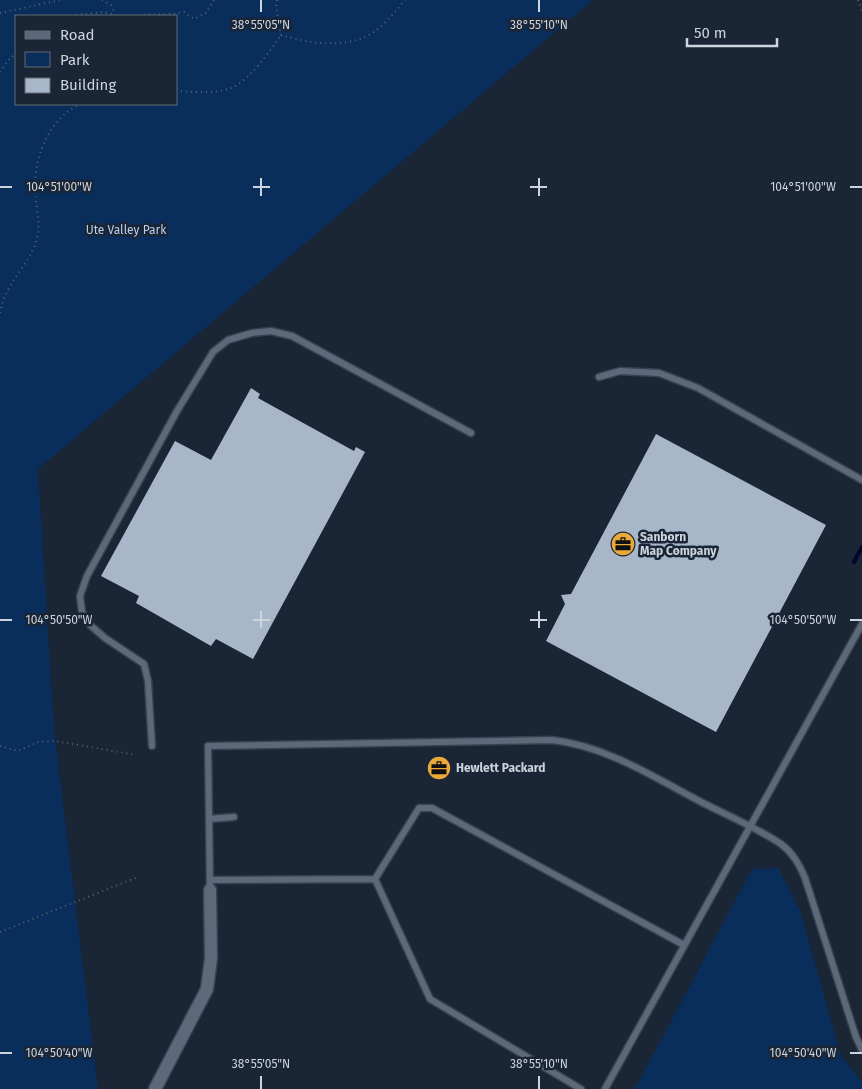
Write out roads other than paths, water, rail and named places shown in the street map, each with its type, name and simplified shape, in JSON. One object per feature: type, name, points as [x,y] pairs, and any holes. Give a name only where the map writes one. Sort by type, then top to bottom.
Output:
[{"type":"street","points":[[155,1089],[207,990],[211,958],[210,885]]},
{"type":"lane","points":[[152,746],[148,681],[144,664],[105,638],[90,625],[82,612],[80,596],[96,557],[177,411],[213,352],[228,340],[252,333],[271,331],[292,336],[471,433]]},
{"type":"lane","points":[[599,377],[620,371],[658,373],[698,388],[862,480]]},
{"type":"lane","points":[[605,1089],[862,624]]},
{"type":"lane","points":[[375,878],[210,885],[208,746],[552,740],[591,748],[618,758],[781,844],[799,863],[856,1038],[862,1050]]},
{"type":"lane","points":[[375,878],[419,808],[432,808],[684,945]]},
{"type":"lane","points":[[209,818],[234,817]]},
{"type":"lane","points":[[375,878],[430,999],[581,1089]]},
{"type":"waterway","points":[[854,562],[862,547]]},
{"type":"place","name":"Sanborn Map Company","points":[[623,544]]},
{"type":"place","name":"Hewlett Packard","points":[[439,768]]},
{"type":"park label","name":"Ute Valley Park","points":[[126,230]]}]
